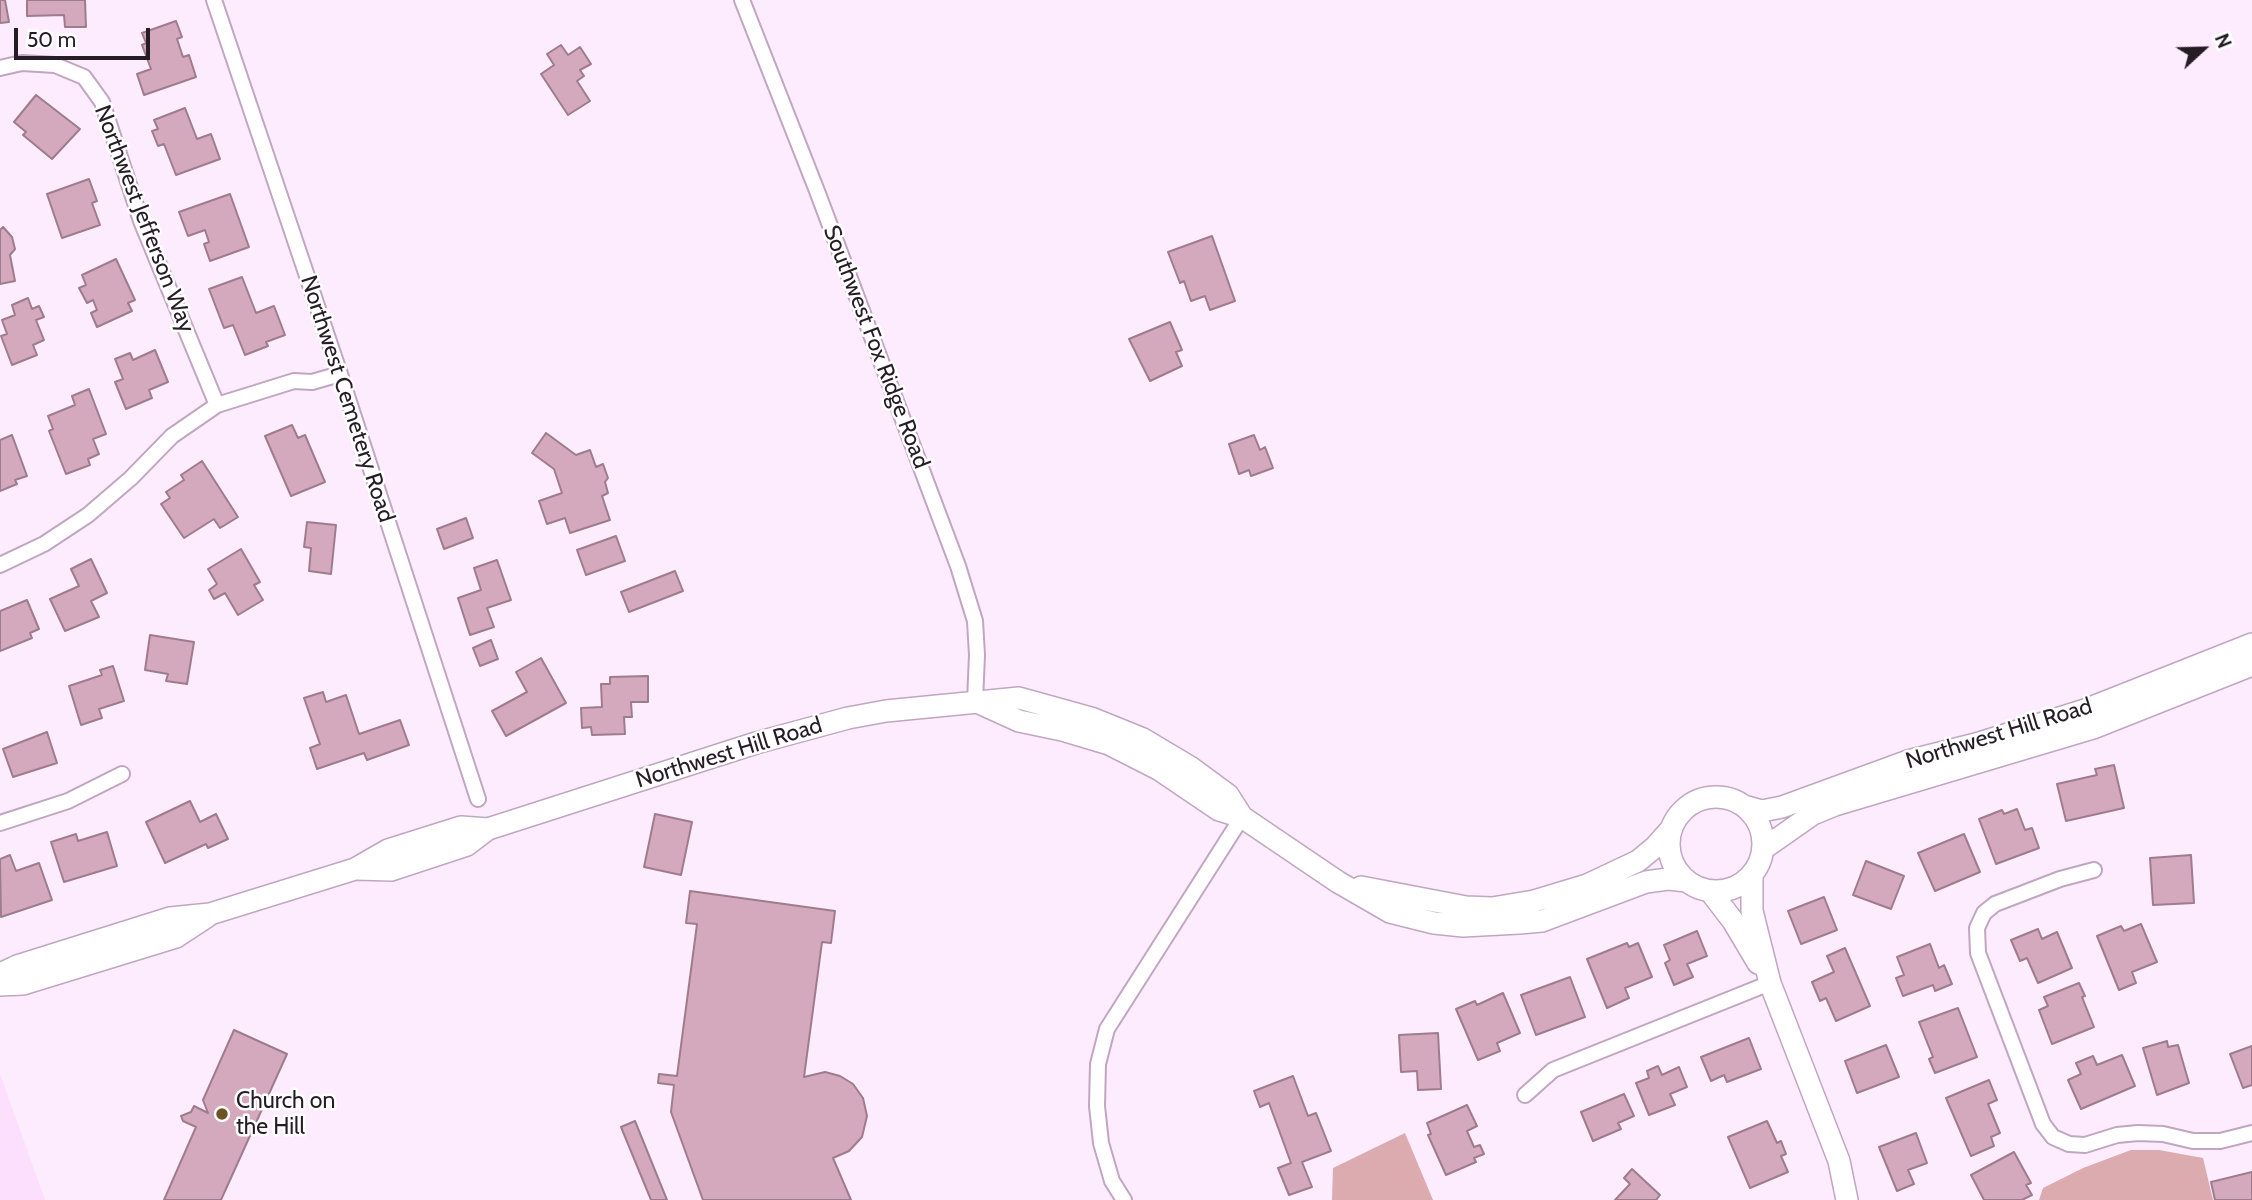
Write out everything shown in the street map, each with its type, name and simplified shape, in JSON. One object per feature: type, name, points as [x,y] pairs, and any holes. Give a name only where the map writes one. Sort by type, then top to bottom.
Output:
[{"type":"main road","name":"Northwest Hill Road","points":[[1744,806],[1762,811],[1782,807],[1908,761],[1976,744],[2085,710],[2252,644]]},
{"type":"main road","name":"Northwest Hill Road","points":[[1763,849],[1813,814],[1835,805],[2093,728],[2252,665]]},
{"type":"main road","points":[[975,701],[1019,721],[1110,744],[1160,770],[1219,810],[1242,817],[1338,882],[1390,912],[1434,922],[1490,926],[1542,920],[1646,882],[1668,879],[1687,881]]},
{"type":"main road","name":"Northwest Hill Road","points":[[0,974],[17,966],[170,918],[210,914],[355,869],[391,870],[467,845],[488,829],[756,743],[848,718],[975,701]]},
{"type":"main road","points":[[1338,882],[1466,907],[1502,906],[1534,901],[1587,884],[1638,861],[1655,847],[1689,805],[1716,797],[1731,799],[1744,806],[1759,825],[1763,849],[1759,863],[1752,875],[1740,885],[1725,890],[1710,891],[1698,888],[1677,870],[1671,857],[1669,842],[1672,828]]},
{"type":"main road","points":[[1752,875],[1752,911],[1770,983],[1839,1161],[1847,1200]]},
{"type":"main road","points":[[1710,891],[1733,921],[1770,983]]},
{"type":"main road","name":"Northwest Hill Road","points":[[0,985],[23,984],[176,937],[210,914]]},
{"type":"street","name":"Northwest Cemetery Road","points":[[214,0],[340,374],[478,799]]},
{"type":"street","name":"Southwest Fox Ridge Road","points":[[742,0],[955,559],[975,621],[975,701]]},
{"type":"street","name":"Northwest Jefferson Way","points":[[0,68],[22,64],[55,65],[84,77],[102,103],[141,221],[217,405]]},
{"type":"street","points":[[0,565],[44,544],[88,515],[131,478],[172,436],[217,405],[294,381],[312,382],[340,374]]},
{"type":"street","points":[[0,823],[68,800],[122,774]]},
{"type":"street","points":[[1124,1200],[1112,1181],[1101,1143],[1097,1106],[1098,1065],[1107,1029],[1242,817]]},
{"type":"street","points":[[2094,870],[2060,879],[1995,904],[1984,914],[1977,928],[1978,953],[2043,1124],[2053,1137],[2069,1144],[2085,1145],[2117,1135],[2138,1133],[2163,1133],[2193,1141],[2220,1141],[2252,1133]]},
{"type":"street","points":[[1525,1095],[1553,1070],[1770,983]]},
{"type":"shaded area","points":[[0,1074],[45,1200],[0,1200]]},
{"type":"shaded area","points":[[1405,1133],[1433,1200],[1332,1200],[1333,1168]]},
{"type":"shaded area","points":[[2131,1150],[2159,1150],[2203,1158],[2213,1200],[2039,1200],[2043,1188],[2083,1168]]},
{"type":"building","points":[[0,0],[5,0],[9,22],[0,23]]},
{"type":"building","points":[[27,0],[85,0],[86,27],[65,27],[64,15],[27,16]]},
{"type":"building","points":[[176,21],[182,37],[177,39],[183,57],[189,55],[196,77],[144,95],[137,74],[151,69],[142,45],[146,43],[142,33]]},
{"type":"building","points":[[561,45],[568,55],[580,47],[591,64],[580,70],[584,76],[577,81],[590,101],[568,115],[541,74],[554,65],[547,54]]},
{"type":"building","points":[[36,95],[80,129],[52,159],[23,135],[26,132],[14,122]]},
{"type":"building","points":[[185,108],[197,139],[211,134],[220,159],[176,175],[164,144],[158,146],[152,131],[158,129],[154,120]]},
{"type":"building","points":[[89,179],[97,201],[92,203],[100,225],[62,238],[47,194]]},
{"type":"building","points":[[230,194],[249,247],[210,261],[204,244],[209,242],[205,230],[188,236],[179,212]]},
{"type":"building","points":[[3,227],[12,237],[15,249],[10,255],[15,281],[0,284],[0,230]]},
{"type":"building","points":[[1212,236],[1235,301],[1210,310],[1205,296],[1191,301],[1184,281],[1180,283],[1168,252]]},
{"type":"building","points":[[116,259],[135,300],[128,303],[132,311],[97,327],[91,313],[97,310],[93,300],[87,303],[79,288],[86,285],[82,275]]},
{"type":"building","points":[[242,277],[256,313],[274,306],[285,335],[266,342],[268,346],[245,355],[233,325],[224,328],[209,289]]},
{"type":"building","points":[[28,298],[32,309],[39,306],[44,317],[36,320],[44,340],[33,345],[37,355],[12,365],[1,336],[7,334],[2,320],[15,315],[12,305]]},
{"type":"building","points":[[1170,322],[1182,350],[1176,352],[1182,366],[1150,381],[1129,339]]},
{"type":"building","points":[[155,350],[168,382],[149,390],[152,398],[126,409],[115,382],[123,379],[115,359],[130,353],[133,360]]},
{"type":"building","points":[[89,389],[106,434],[93,439],[99,454],[88,459],[90,465],[66,474],[49,431],[53,429],[48,416],[75,405],[72,396]]},
{"type":"building","points":[[292,425],[298,438],[305,435],[325,482],[291,496],[265,436]]},
{"type":"building","points":[[546,433],[576,455],[590,450],[596,467],[603,464],[608,478],[605,482],[608,493],[602,496],[610,520],[570,533],[565,518],[547,524],[539,501],[562,493],[554,469],[532,453]]},
{"type":"building","points":[[12,435],[27,476],[15,480],[17,484],[0,491],[0,440]]},
{"type":"building","points":[[1254,435],[1260,450],[1265,447],[1273,468],[1251,476],[1249,470],[1239,474],[1229,444]]},
{"type":"building","points":[[202,461],[238,517],[220,528],[214,519],[184,538],[161,504],[170,498],[166,492],[184,480],[181,475]]},
{"type":"building","points":[[466,518],[473,538],[444,549],[437,529]]},
{"type":"building","points":[[307,522],[336,525],[331,574],[309,571],[311,548],[304,547]]},
{"type":"building","points":[[616,536],[625,561],[586,575],[577,550]]},
{"type":"building","points":[[241,549],[260,582],[254,585],[263,600],[238,615],[225,593],[214,599],[209,590],[217,584],[208,569]]},
{"type":"building","points":[[91,559],[107,593],[91,601],[99,617],[65,631],[50,599],[79,586],[71,569]]},
{"type":"building","points":[[497,560],[511,600],[487,608],[494,627],[470,635],[458,598],[481,590],[474,568]]},
{"type":"building","points":[[675,571],[683,591],[629,612],[621,592]]},
{"type":"building","points":[[27,600],[39,629],[30,633],[32,638],[0,651],[0,611]]},
{"type":"building","points":[[150,635],[194,642],[187,684],[166,681],[168,674],[145,670]]},
{"type":"building","points":[[491,640],[498,659],[480,666],[473,648]]},
{"type":"building","points":[[541,658],[566,703],[506,736],[492,711],[527,692],[516,672]]},
{"type":"building","points":[[113,666],[124,701],[99,709],[102,718],[81,725],[69,686],[102,675],[100,670]]},
{"type":"building","points":[[648,676],[648,702],[631,702],[632,717],[624,717],[625,734],[592,735],[591,727],[582,728],[581,708],[602,707],[601,684],[610,684],[610,677]]},
{"type":"building","points":[[323,692],[326,702],[346,695],[359,734],[400,720],[409,745],[367,760],[364,753],[317,769],[310,748],[320,744],[304,698]]},
{"type":"building","points":[[47,732],[57,763],[13,777],[3,749]]},
{"type":"building","points":[[2114,765],[2124,808],[2066,821],[2057,784],[2097,775],[2095,769]]},
{"type":"building","points":[[190,801],[200,822],[216,814],[228,839],[208,848],[206,844],[165,863],[146,822]]},
{"type":"building","points":[[2017,809],[2025,830],[2032,828],[2039,848],[1996,864],[1979,819],[2002,810],[2004,814]]},
{"type":"building","points":[[655,814],[692,822],[681,875],[644,867]]},
{"type":"building","points":[[107,832],[117,866],[64,882],[51,842],[76,834],[78,841]]},
{"type":"building","points":[[1964,834],[1980,872],[1935,891],[1918,853]]},
{"type":"building","points":[[10,855],[16,871],[39,863],[52,900],[1,917],[0,859]]},
{"type":"building","points":[[2191,855],[2194,903],[2153,905],[2150,858]]},
{"type":"building","points":[[1866,861],[1904,876],[1891,909],[1853,895]]},
{"type":"building","points":[[690,891],[835,911],[831,943],[822,942],[804,1077],[825,1072],[840,1076],[853,1084],[863,1098],[867,1116],[862,1137],[849,1151],[833,1158],[851,1200],[703,1200],[671,1112],[674,1085],[658,1083],[659,1074],[677,1076],[697,924],[686,923]]},
{"type":"building","points":[[1824,897],[1837,930],[1801,944],[1788,911]]},
{"type":"building","points":[[2141,924],[2157,962],[2132,972],[2136,983],[2119,990],[2097,936],[2121,926],[2124,931]]},
{"type":"building","points":[[2038,929],[2042,939],[2057,932],[2072,968],[2038,983],[2027,958],[2020,961],[2011,940]]},
{"type":"building","points":[[1697,931],[1707,956],[1687,964],[1693,977],[1674,985],[1665,963],[1670,960],[1664,945]]},
{"type":"building","points":[[1627,943],[1629,947],[1638,943],[1652,977],[1625,988],[1629,998],[1607,1008],[1587,959]]},
{"type":"building","points":[[1930,944],[1939,968],[1944,965],[1952,984],[1935,991],[1933,985],[1903,996],[1896,978],[1904,975],[1897,957]]},
{"type":"building","points":[[1845,948],[1870,1006],[1836,1021],[1826,998],[1820,1001],[1812,982],[1834,972],[1827,956]]},
{"type":"building","points":[[1570,977],[1585,1017],[1536,1035],[1521,995]]},
{"type":"building","points":[[2079,983],[2094,1027],[2052,1044],[2039,1010],[2048,1006],[2044,997]]},
{"type":"building","points":[[1503,993],[1520,1033],[1497,1043],[1500,1051],[1478,1060],[1456,1009],[1475,1001],[1477,1005]]},
{"type":"building","points":[[1958,1008],[1977,1057],[1935,1073],[1929,1059],[1933,1057],[1919,1022]]},
{"type":"building","name":"Church on the Hill","points":[[234,1030],[287,1054],[221,1200],[164,1200],[196,1127],[183,1121],[181,1116],[191,1112],[194,1106],[208,1113],[203,1100]]},
{"type":"building","points":[[1438,1033],[1441,1089],[1418,1090],[1417,1071],[1401,1072],[1399,1035]]},
{"type":"building","points":[[1749,1038],[1761,1069],[1727,1082],[1724,1075],[1711,1081],[1701,1057]]},
{"type":"building","points":[[2167,1041],[2168,1047],[2178,1045],[2189,1083],[2157,1095],[2143,1048]]},
{"type":"building","points":[[1886,1045],[1899,1077],[1857,1093],[1845,1061]]},
{"type":"building","points":[[2252,1046],[2252,1085],[2243,1088],[2230,1054]]},
{"type":"building","points":[[2122,1055],[2135,1086],[2081,1109],[2068,1080],[2081,1074],[2076,1063],[2093,1056],[2097,1065]]},
{"type":"building","points":[[1658,1066],[1662,1075],[1679,1067],[1687,1087],[1670,1094],[1675,1105],[1649,1115],[1636,1083],[1649,1078],[1647,1071]]},
{"type":"building","points":[[1293,1076],[1308,1116],[1316,1113],[1331,1151],[1302,1162],[1312,1187],[1289,1195],[1278,1168],[1291,1163],[1269,1103],[1260,1107],[1254,1091]]},
{"type":"building","points":[[1989,1080],[1997,1100],[1988,1104],[2000,1133],[1991,1137],[1994,1146],[1971,1156],[1946,1098]]},
{"type":"building","points":[[1624,1094],[1634,1116],[1618,1123],[1621,1129],[1593,1141],[1581,1112]]},
{"type":"building","points":[[1467,1105],[1477,1126],[1467,1131],[1474,1147],[1480,1145],[1484,1154],[1474,1158],[1476,1162],[1446,1175],[1428,1135],[1431,1134],[1427,1123]]},
{"type":"building","points":[[635,1121],[667,1200],[651,1200],[621,1127]]},
{"type":"building","points":[[1767,1121],[1777,1143],[1781,1141],[1786,1154],[1781,1156],[1788,1172],[1750,1188],[1728,1137]]},
{"type":"building","points":[[1916,1133],[1927,1163],[1908,1170],[1914,1184],[1897,1191],[1879,1147]]},
{"type":"building","points":[[2014,1152],[2031,1183],[2026,1185],[2032,1195],[2022,1200],[1984,1200],[1971,1175]]},
{"type":"building","points":[[1632,1169],[1660,1195],[1656,1200],[1615,1200],[1630,1184],[1624,1178]]},
{"type":"building","points":[[2252,1172],[2252,1200],[2215,1200],[2211,1182]]},
{"type":"place","name":"Church on the Hill","points":[[222,1114]]}]
